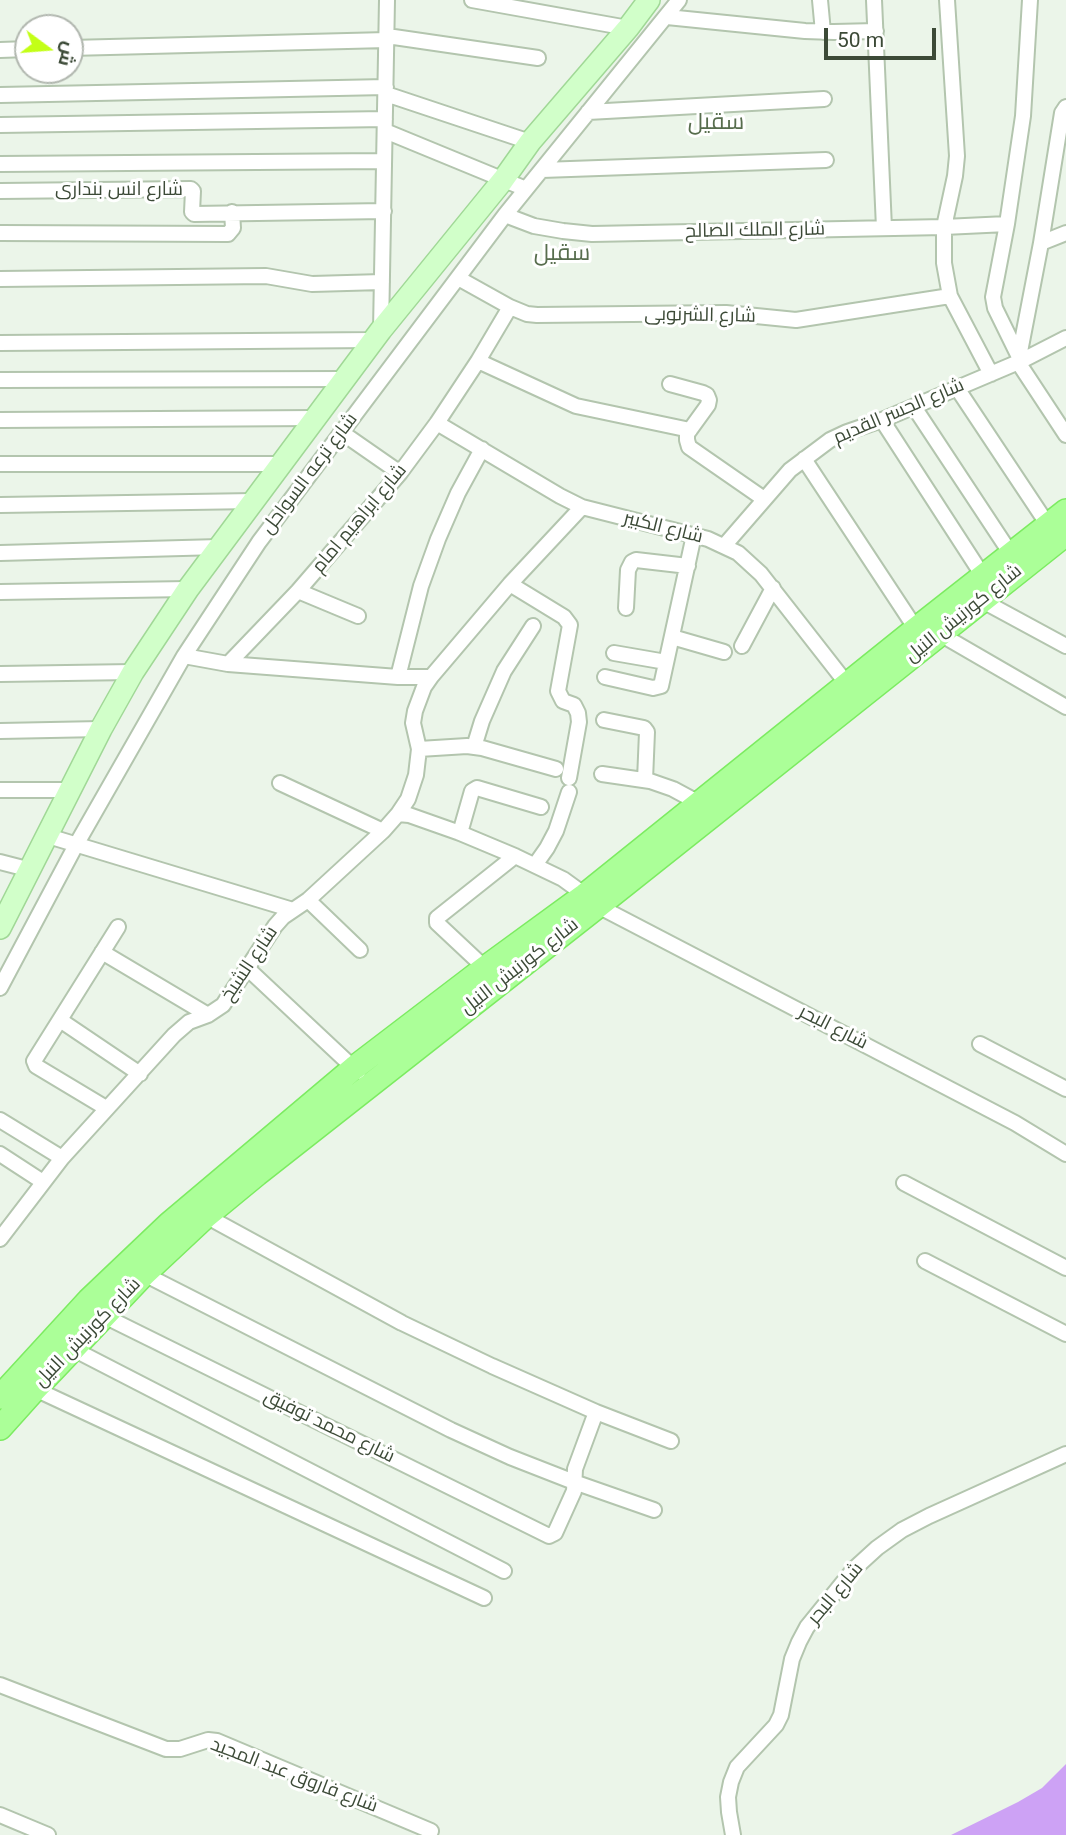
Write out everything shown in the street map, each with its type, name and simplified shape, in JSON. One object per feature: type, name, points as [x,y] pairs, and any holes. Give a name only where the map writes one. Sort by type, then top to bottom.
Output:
[{"type":"main road","name":"شارع ترعه السواحل","points":[[0,928],[101,729],[133,672],[188,589],[378,335],[503,180],[530,142],[649,0]]},
{"type":"main road","name":"شارع كورنيش النيل","points":[[0,1397],[64,1327],[142,1249],[196,1200],[591,901],[792,740],[847,684],[1011,554],[1060,524]]},
{"type":"main road","name":"شارع كورنيش النيل","points":[[0,1428],[144,1274],[485,968],[591,901],[699,803],[940,634],[981,600],[1060,524]]},
{"type":"street","points":[[0,343],[378,335],[384,211],[387,0]]},
{"type":"street","points":[[472,0],[558,8],[628,28]]},
{"type":"street","name":"شارع ترعه السواحل","points":[[0,988],[76,845],[184,656],[259,542],[505,215],[679,0]]},
{"type":"street","points":[[820,0],[823,32]]},
{"type":"street","points":[[874,0],[884,228]]},
{"type":"street","points":[[947,0],[957,156],[944,227],[944,263],[950,296],[991,374]]},
{"type":"street","points":[[1030,0],[1023,116],[993,303],[1019,360],[1066,435]]},
{"type":"street","points":[[667,17],[823,32],[876,31]]},
{"type":"street","points":[[84,48],[387,38],[538,58]]},
{"type":"street","points":[[0,95],[386,90],[530,142]]},
{"type":"street","points":[[588,112],[824,99]]},
{"type":"street","points":[[1019,360],[1062,114],[1066,107]]},
{"type":"street","points":[[0,125],[385,125],[526,189]]},
{"type":"street","points":[[542,170],[826,160]]},
{"type":"street","points":[[0,164],[384,161]]},
{"type":"street","name":"شارع انس بندارى","points":[[0,191],[191,189],[194,214],[384,211]]},
{"type":"street","points":[[0,233],[228,234],[233,228],[232,212]]},
{"type":"street","name":"شارع الملك الصالح","points":[[505,215],[534,226],[592,234],[1007,224]]},
{"type":"street","points":[[1041,243],[1066,233]]},
{"type":"street","points":[[0,279],[266,276],[312,284],[382,282]]},
{"type":"street","name":"شارع الشرنوبى","points":[[458,278],[510,307],[537,315],[712,313],[796,320],[950,296]]},
{"type":"street","name":"شارع ابراهيم امام","points":[[228,664],[299,591],[400,473],[437,423],[510,307]]},
{"type":"street","name":"شارع الجسر القديم","points":[[724,546],[790,470],[830,440],[991,374],[1066,338]]},
{"type":"street","points":[[478,361],[576,406],[690,430]]},
{"type":"street","points":[[0,380],[344,379]]},
{"type":"street","points":[[670,384],[703,393],[709,400],[690,430],[687,440],[689,447],[764,499]]},
{"type":"street","points":[[957,388],[1060,524]]},
{"type":"street","points":[[914,407],[1011,554]]},
{"type":"street","points":[[0,420],[316,418]]},
{"type":"street","points":[[882,420],[983,576]]},
{"type":"street","name":"شارع الكبير","points":[[437,423],[582,507],[694,535],[724,546],[750,563],[773,588],[847,684]]},
{"type":"street","points":[[341,432],[400,473]]},
{"type":"street","points":[[398,677],[421,586],[438,539],[458,493],[482,449]]},
{"type":"street","points":[[804,459],[916,629]]},
{"type":"street","points":[[0,464],[281,464]]},
{"type":"street","points":[[0,505],[254,501]]},
{"type":"street","name":"شارع الشيخ","points":[[0,1239],[62,1158],[181,1028],[223,1005],[283,917],[308,900],[398,814],[413,787],[419,763],[413,723],[424,687],[510,584],[582,507]]},
{"type":"street","points":[[605,677],[657,688],[662,682],[694,535]]},
{"type":"street","points":[[0,553],[219,547]]},
{"type":"street","points":[[626,608],[628,570],[632,562],[636,560],[688,566]]},
{"type":"street","points":[[510,584],[564,617],[570,625],[558,691],[564,701],[574,705],[579,722],[569,785],[556,831],[535,865]]},
{"type":"street","points":[[742,646],[773,588]]},
{"type":"street","points":[[0,592],[188,589]]},
{"type":"street","points":[[299,591],[358,617]]},
{"type":"street","points":[[981,600],[1066,646]]},
{"type":"street","points":[[474,747],[498,684],[517,648],[533,626]]},
{"type":"street","points":[[940,634],[1066,706]]},
{"type":"street","points":[[672,638],[724,652]]},
{"type":"street","points":[[614,653],[666,662]]},
{"type":"street","points":[[184,656],[228,664],[398,677],[431,677]]},
{"type":"street","points":[[0,674],[133,672]]},
{"type":"street","points":[[604,720],[644,728],[647,732],[645,780]]},
{"type":"street","points":[[0,731],[101,729]]},
{"type":"street","points":[[419,749],[490,749],[556,769]]},
{"type":"street","points":[[602,774],[645,780],[673,789],[699,803]]},
{"type":"street","points":[[280,783],[383,831]]},
{"type":"street","points":[[460,833],[472,791],[477,788],[541,807]]},
{"type":"street","points":[[0,790],[71,790]]},
{"type":"street","points":[[398,814],[409,815],[460,833],[535,865],[563,879],[591,901]]},
{"type":"street","points":[[48,836],[293,910]]},
{"type":"street","points":[[485,968],[437,923],[437,918],[515,856]]},
{"type":"street","points":[[0,862],[31,870]]},
{"type":"street","points":[[308,900],[360,950]]},
{"type":"street","name":"شارع البحر","points":[[591,901],[1015,1123],[1066,1154]]},
{"type":"street","points":[[106,1108],[34,1063],[118,927]]},
{"type":"street","points":[[102,952],[208,1015]]},
{"type":"street","points":[[247,968],[362,1076]]},
{"type":"street","points":[[60,1020],[139,1074]]},
{"type":"street","points":[[980,1044],[1066,1089]]},
{"type":"street","points":[[0,1120],[62,1158]]},
{"type":"street","points":[[0,1154],[43,1182]]},
{"type":"street","points":[[904,1183],[1066,1268]]},
{"type":"street","points":[[206,1216],[402,1322],[492,1366],[596,1412],[671,1441]]},
{"type":"street","points":[[925,1261],[1065,1329]]},
{"type":"street","points":[[144,1274],[451,1430],[510,1457],[654,1510]]},
{"type":"street","name":"شارع محمد توفيق","points":[[104,1316],[547,1535],[555,1533],[574,1491],[574,1482]]},
{"type":"street","points":[[73,1349],[504,1571]]},
{"type":"street","points":[[35,1389],[484,1598]]},
{"type":"street","points":[[574,1482],[575,1469],[596,1412]]},
{"type":"street","name":"شارع البحر","points":[[733,1835],[728,1797],[737,1767],[776,1725],[792,1659],[799,1642],[807,1627],[854,1569],[877,1548],[911,1525],[1066,1454]]},
{"type":"street","name":"شارع فاروق عبد المجيد","points":[[0,1685],[166,1749],[180,1749],[208,1740],[217,1741],[431,1831]]},
{"type":"street","points":[[0,1815],[48,1835]]},
{"type":"shaded area","points":[[1066,1764],[1066,1835],[951,1835],[1042,1788]]},
{"type":"district","name":"سقيل","points":[[716,123]]},
{"type":"district","name":"سقيل","points":[[562,254]]}]
